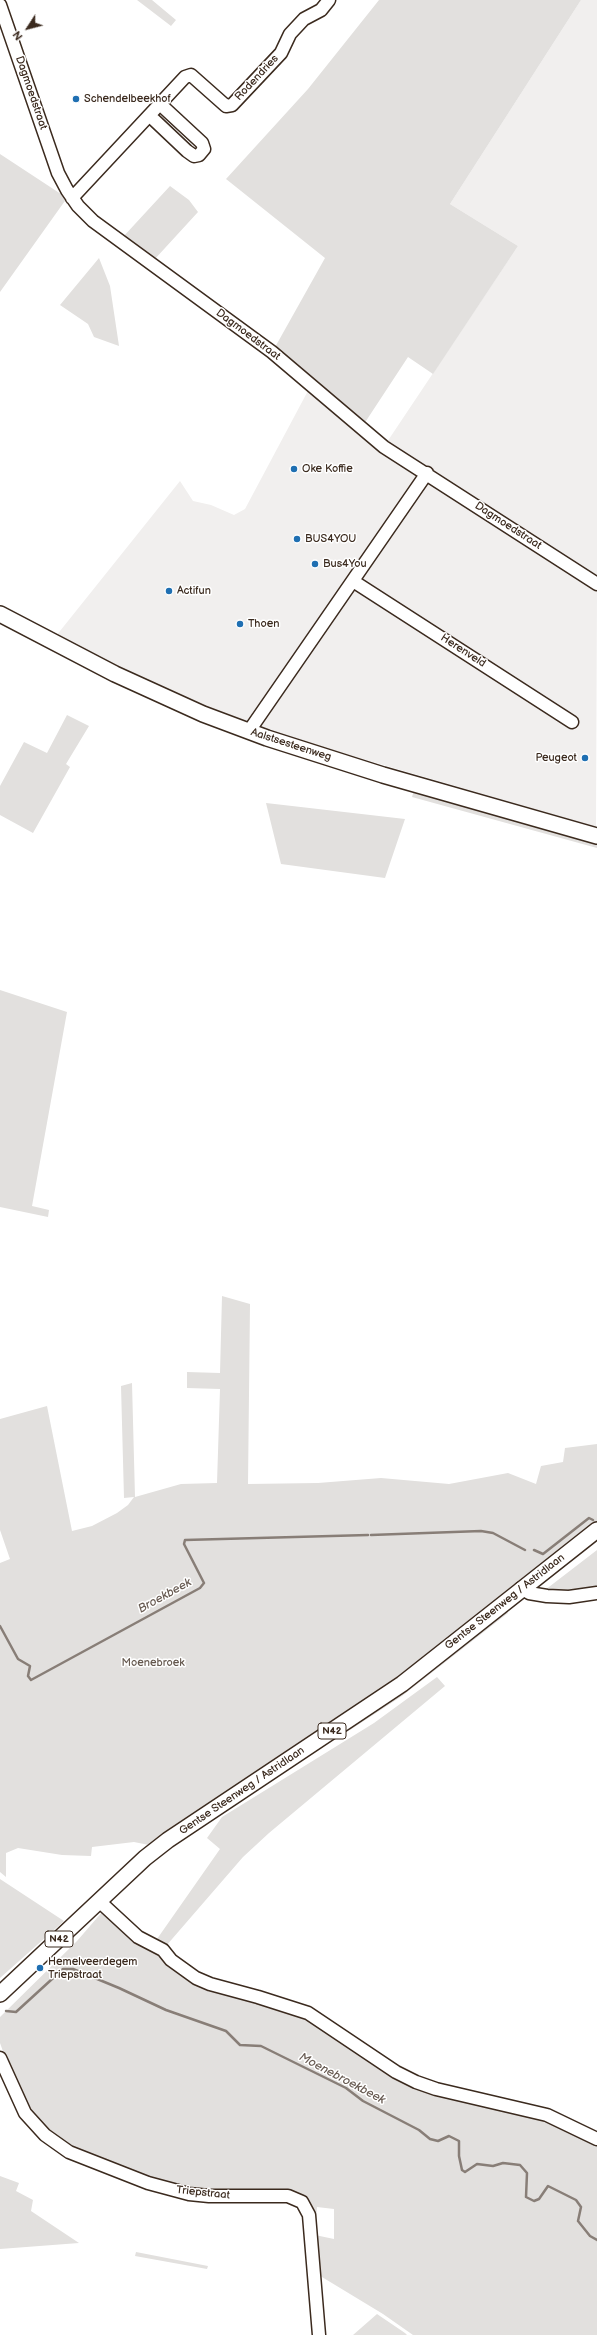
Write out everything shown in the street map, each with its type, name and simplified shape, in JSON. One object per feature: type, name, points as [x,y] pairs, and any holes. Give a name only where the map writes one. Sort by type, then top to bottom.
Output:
[{"type":"main road","name":"Aalstsesteenweg","points":[[0,614],[115,674],[203,714],[249,731],[383,775],[597,836]]},
{"type":"main road","name":"Gentse Steenweg / Astridlaan","points":[[95,1905],[168,1840],[402,1684],[521,1588],[597,1530]]},
{"type":"main road","name":"N42","points":[[0,1994],[95,1905]]},
{"type":"street","name":"Rodendries","points":[[72,198],[185,77],[190,75],[226,106],[232,105],[281,53],[290,34],[304,19],[321,10],[329,0]]},
{"type":"street","name":"Dagmoedstraat","points":[[0,5],[58,173],[72,198],[93,221],[272,352],[364,431],[384,446],[597,584]]},
{"type":"street","points":[[150,116],[194,156],[199,155],[204,149],[202,143],[160,104]]},
{"type":"street","points":[[249,731],[427,473]]},
{"type":"street","name":"Herenveld","points":[[353,581],[572,722]]},
{"type":"street","points":[[521,1588],[529,1593],[547,1596],[569,1597],[597,1593]]},
{"type":"street","points":[[95,1905],[138,1937],[162,1950],[196,1978],[210,1984],[308,2013],[396,2072],[416,2082],[436,2089],[547,2115],[597,2139]]},
{"type":"street","name":"Triepstraat","points":[[0,2058],[14,2092],[34,2125],[69,2152],[148,2183],[189,2194],[209,2196],[288,2196],[302,2202],[309,2215],[319,2335]]},
{"type":"shaded area","points":[[581,0],[597,0],[597,579],[387,442],[518,246],[450,204]]},
{"type":"shaded area","points":[[310,387],[331,404],[597,589],[596,827],[267,731],[210,711],[56,636],[180,481],[193,501],[211,505],[234,515],[245,509]]},
{"type":"green space","points":[[137,0],[152,0],[176,20],[171,26]]},
{"type":"green space","points":[[379,0],[581,0],[450,204],[518,246],[433,374],[408,357],[364,424],[274,349],[325,258],[226,179],[308,89]]},
{"type":"green space","points":[[0,154],[67,198],[0,292]]},
{"type":"green space","points":[[170,186],[189,200],[198,212],[154,260],[123,237]]},
{"type":"green space","points":[[99,258],[110,286],[119,346],[94,337],[88,324],[60,305]]},
{"type":"green space","points":[[67,715],[89,726],[66,764],[70,767],[33,833],[0,815],[0,786],[24,742],[47,753]]},
{"type":"green space","points":[[414,790],[597,841],[597,848],[412,797]]},
{"type":"green space","points":[[266,803],[405,819],[385,878],[281,864]]},
{"type":"green space","points":[[0,990],[67,1012],[32,1206],[49,1210],[48,1217],[0,1207]]},
{"type":"green space","name":"Moenebroek","points":[[222,1296],[250,1304],[248,1484],[318,1483],[381,1478],[449,1484],[508,1473],[536,1484],[541,1466],[563,1462],[565,1448],[597,1444],[597,1521],[512,1591],[388,1686],[149,1845],[134,1842],[92,1847],[91,1856],[62,1855],[18,1848],[6,1853],[6,1877],[0,1872],[0,1563],[10,1559],[0,1530],[0,1419],[47,1406],[72,1531],[92,1526],[117,1513],[128,1505],[134,1497],[124,1498],[121,1386],[132,1383],[135,1497],[181,1484],[217,1483],[220,1389],[187,1388],[187,1372],[220,1373]]},
{"type":"green space","points":[[597,1550],[597,1589],[545,1593],[545,1590]]},
{"type":"green space","points":[[505,1607],[508,1613],[402,1696],[350,1730],[348,1726]]},
{"type":"green space","points":[[437,1677],[445,1686],[269,1833],[243,1857],[166,1946],[157,1939],[220,1849],[207,1838],[222,1817],[374,1723]]},
{"type":"green space","points":[[0,1879],[64,1921],[0,1978]]},
{"type":"green space","points":[[103,1911],[180,1970],[297,2013],[393,2074],[546,2117],[597,2142],[597,2335],[413,2335],[383,2314],[317,2274],[315,2235],[334,2239],[334,2209],[317,2207],[316,2219],[313,2218],[309,2205],[172,2186],[83,2152],[58,2139],[31,2115],[10,2071],[0,2043],[0,2017],[77,1941]]},
{"type":"green space","points":[[0,2176],[19,2183],[16,2191],[33,2200],[31,2211],[79,2243],[0,2249]]},
{"type":"green space","points":[[136,2252],[208,2266],[207,2269],[135,2256]]},
{"type":"green space","points":[[377,2314],[405,2333],[407,2335],[353,2335]]},
{"type":"waterway","name":"Broekbeek","points":[[534,1550],[543,1554],[589,1518],[593,1520]]},
{"type":"waterway","name":"Broekbeek","points":[[371,1535],[481,1531],[493,1533],[525,1550]]},
{"type":"waterway","name":"Broekbeek","points":[[0,1626],[18,1659],[30,1666],[28,1676],[31,1680],[200,1588],[204,1583],[184,1544],[185,1540],[368,1535]]},
{"type":"waterway","name":"Moenebroekbeek","points":[[6,2011],[16,2012],[63,1969],[73,1969],[166,2010],[226,2031],[240,2045],[261,2046],[346,2088],[363,2101],[419,2130],[430,2139],[438,2141],[449,2136],[459,2141],[459,2156],[462,2170],[465,2172],[477,2164],[493,2166],[503,2163],[520,2165],[527,2173],[526,2197],[534,2201],[539,2199],[548,2186],[576,2200],[581,2207],[578,2221],[590,2236],[597,2240]]},
{"type":"place","name":"Schendelbeekhof","points":[[76,99]]},
{"type":"place","name":"Oke Koffie","points":[[294,469]]},
{"type":"place","name":"BUS4YOU","points":[[297,539]]},
{"type":"place","name":"Bus4You","points":[[315,564]]},
{"type":"place","name":"Actifun","points":[[169,591]]},
{"type":"place","name":"Thoen","points":[[240,624]]},
{"type":"place","name":"Peugeot","points":[[585,758]]},
{"type":"place","name":"Hemelveerdegem Triepstraat","points":[[40,1968]]}]
